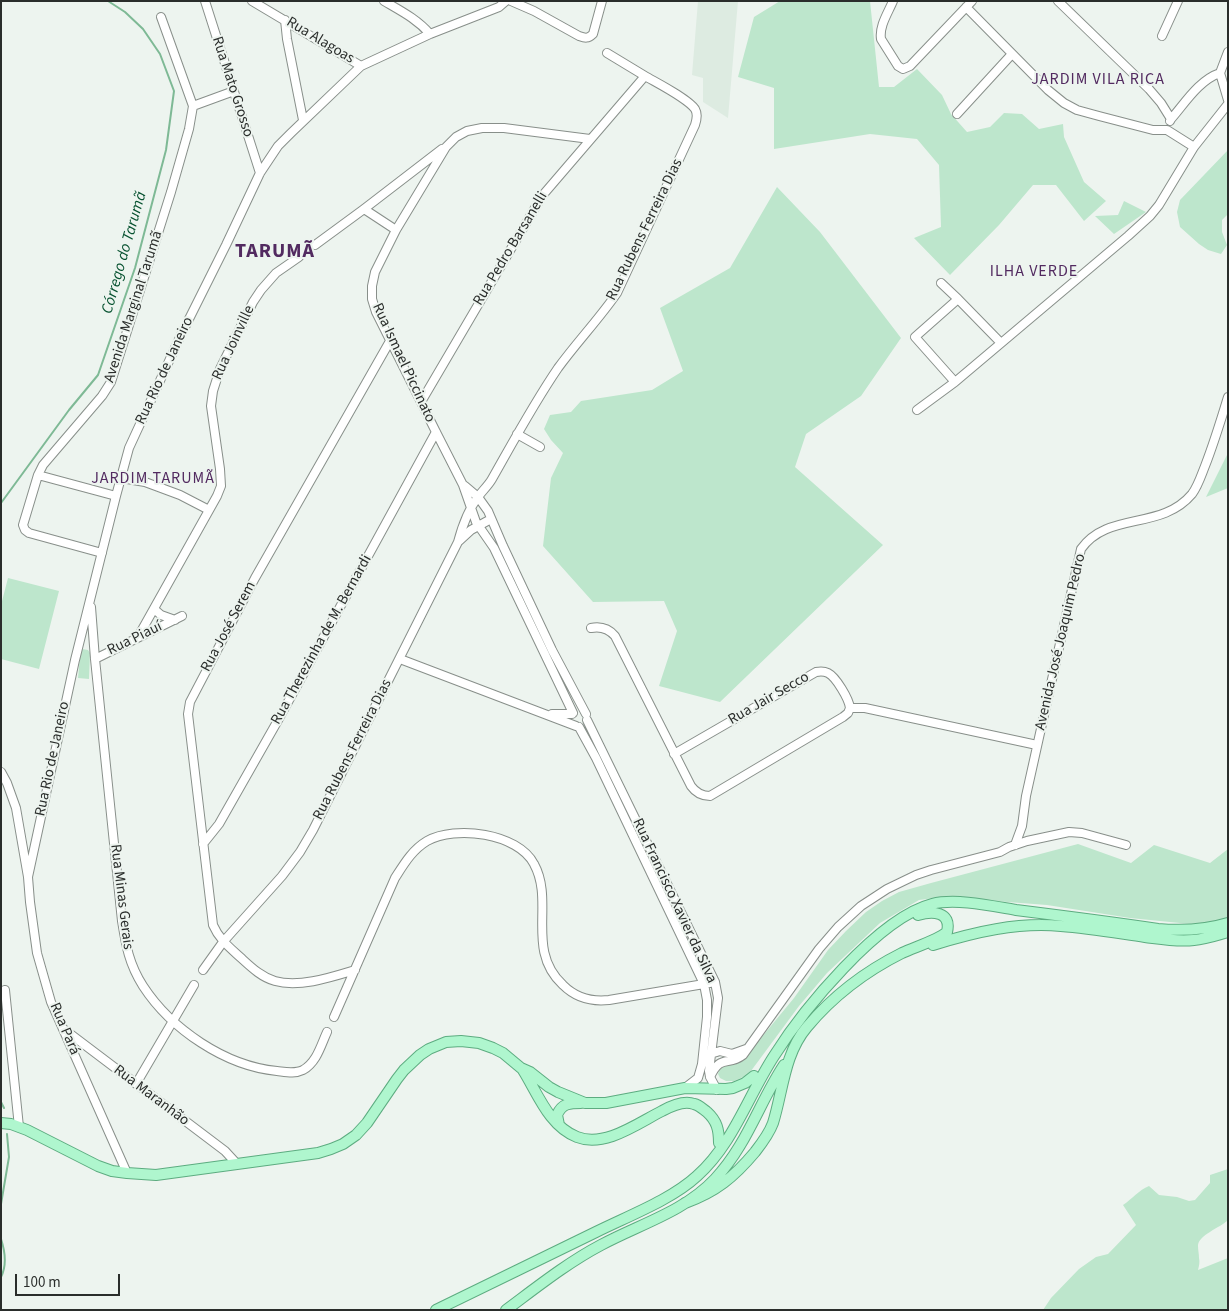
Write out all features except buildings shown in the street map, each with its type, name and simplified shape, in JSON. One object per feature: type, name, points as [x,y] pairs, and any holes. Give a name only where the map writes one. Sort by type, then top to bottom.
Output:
[{"type":"main road","points":[[436,1310],[639,1212],[686,1185],[710,1164],[720,1150],[761,1076],[783,1042],[817,998],[859,954],[887,928],[899,920],[932,904],[958,903],[980,904],[1176,931],[1190,931],[1228,922]]},
{"type":"main road","points":[[594,1233],[624,1214],[679,1185],[713,1152],[754,1076],[782,1034],[804,1007],[817,998],[875,944],[916,915],[937,913],[946,919],[948,926],[945,933],[885,962],[867,974],[841,993],[804,1030],[795,1044],[772,1125],[767,1136],[744,1166],[733,1176],[703,1197],[685,1203]]},
{"type":"main road","points":[[506,1310],[582,1256],[673,1211],[707,1187],[742,1145],[774,1081],[807,1034],[830,1010],[858,987],[913,954],[964,935],[997,929],[1031,926],[1061,926],[1180,941],[1209,938],[1228,932]]},
{"type":"main road","points":[[1,1123],[19,1127],[98,1166],[112,1171],[127,1173],[156,1175],[318,1153],[331,1150],[356,1135],[368,1123],[397,1079],[411,1063],[429,1049],[446,1042],[461,1041],[479,1043],[503,1053],[521,1068],[550,1115],[559,1125],[578,1137],[590,1140],[615,1136],[666,1109],[688,1103],[695,1104],[708,1113],[715,1121],[719,1132],[718,1143]]},
{"type":"main road","points":[[521,1068],[530,1072],[558,1092],[585,1102]]},
{"type":"main road","points":[[559,1125],[557,1115],[566,1104],[585,1102],[606,1103],[685,1088],[717,1090],[733,1088],[745,1083],[754,1076]]},
{"type":"main road","points":[[498,1310],[567,1259],[597,1241],[678,1202],[705,1181],[742,1145]]},
{"type":"main road","points":[[449,1310],[554,1258],[571,1244]]},
{"type":"street","name":"Rua Mato Grosso","points":[[205,1],[260,173]]},
{"type":"street","name":"Rua Alagoas","points":[[252,1],[362,66]]},
{"type":"street","points":[[384,1],[412,17],[430,34]]},
{"type":"street","name":"Rua Rio de Janeiro","points":[[28,877],[75,660],[129,448],[260,173],[278,146],[303,120],[362,66],[506,1]]},
{"type":"street","points":[[511,1],[585,38],[593,34],[602,1]]},
{"type":"street","points":[[893,1],[880,34],[898,66],[903,69],[910,66],[969,4],[1012,54],[1048,90],[1064,103],[1076,110],[1153,130],[1167,130],[1194,147]]},
{"type":"street","points":[[1058,1],[1149,89],[1161,103],[1170,118]]},
{"type":"street","points":[[1162,36],[1178,1]]},
{"type":"street","name":"Avenida Marginal Tarumã","points":[[102,553],[29,533],[23,525],[38,476],[43,466],[102,396],[111,382],[189,129],[192,106],[161,17]]},
{"type":"street","points":[[285,20],[303,120]]},
{"type":"street","points":[[1228,52],[1220,73],[1228,100]]},
{"type":"street","points":[[607,53],[645,76]]},
{"type":"street","points":[[957,114],[1012,54]]},
{"type":"street","points":[[1167,130],[1170,118],[1202,84],[1212,76],[1220,73]]},
{"type":"street","name":"Rua Pedro Barsanelli","points":[[421,402],[542,196],[645,76]]},
{"type":"street","name":"Rua Rubens Ferreira Dias","points":[[203,970],[223,942],[282,876],[300,852],[400,659],[458,542],[471,509],[490,482],[544,389],[617,293],[696,125],[697,118],[696,111],[690,104],[645,76]]},
{"type":"street","points":[[192,106],[234,91]]},
{"type":"street","points":[[917,410],[955,382],[1150,216],[1159,205],[1194,147],[1228,104]]},
{"type":"street","name":"Rua Ismael Piccinato","points":[[471,509],[463,485],[376,312],[372,299],[375,272],[396,230],[446,147],[456,137],[467,131],[482,128],[504,128],[590,140]]},
{"type":"street","points":[[315,244],[446,147]]},
{"type":"street","points":[[364,209],[396,230]]},
{"type":"street","name":"Rua Joinville","points":[[138,637],[221,486],[211,406],[213,391],[220,369],[253,302],[261,290],[276,273],[299,257]]},
{"type":"street","points":[[942,282],[1001,343]]},
{"type":"street","points":[[955,382],[915,337],[958,298]]},
{"type":"street","name":"Rua José Serem","points":[[223,942],[213,925],[188,714],[190,702],[255,578],[390,341]]},
{"type":"street","name":"Avenida José Joaquim Pedro","points":[[1015,845],[1022,826],[1026,796],[1037,745],[1082,549],[1088,540],[1102,530],[1156,516],[1170,511],[1183,502],[1197,486],[1228,397]]},
{"type":"street","name":"Rua Therezinha de M. Bernardi","points":[[204,844],[219,824],[277,722],[436,432]]},
{"type":"street","points":[[517,434],[540,447]]},
{"type":"street","points":[[38,476],[116,496]]},
{"type":"street","points":[[121,478],[145,482],[180,495],[209,510]]},
{"type":"street","name":"Rua Rubens Ferreira Dias","points":[[484,504],[490,482]]},
{"type":"street","name":"Rua Ismael Piccinato","points":[[463,485],[478,497]]},
{"type":"street","name":"Rua Francisco Xavier da Silva","points":[[478,497],[484,504],[552,650],[715,982],[718,998],[712,1038],[710,1077]]},
{"type":"street","points":[[471,509],[476,522],[494,548],[566,698],[573,713],[572,722],[578,726]]},
{"type":"street","points":[[458,542],[471,530],[491,519]]},
{"type":"street","name":"Rua Minas Gerais","points":[[90,600],[122,921],[127,952],[134,970],[143,986],[173,1021],[198,1040],[239,1062],[265,1070],[295,1073],[304,1069],[316,1057],[327,1032]]},
{"type":"street","name":"Rua Piauí","points":[[95,659],[179,618],[161,615],[154,609]]},
{"type":"street","points":[[591,628],[603,628],[615,636],[674,754],[694,790],[701,795],[710,796],[843,717],[850,708],[865,708],[1037,745]]},
{"type":"street","points":[[400,659],[578,726],[584,725],[586,717],[581,711],[547,714]]},
{"type":"street","name":"Rua Jair Secco","points":[[674,754],[816,672],[826,672],[834,678],[848,700],[850,708]]},
{"type":"street","points":[[566,698],[575,694]]},
{"type":"street","name":"Rua Francisco Xavier da Silva","points":[[578,726],[596,758],[704,984],[708,1017],[703,1058],[698,1078],[685,1088]]},
{"type":"street","points":[[1,772],[16,808],[28,877]]},
{"type":"street","points":[[717,1090],[710,1077],[716,1065],[743,1055],[823,943],[861,906],[887,889],[930,870],[1000,852],[1027,841],[1070,832],[1082,833],[1126,845]]},
{"type":"street","points":[[334,1017],[394,878],[415,850],[428,841],[441,836],[464,834],[489,835],[516,846],[524,851],[533,861],[540,875],[543,949],[550,968],[557,979],[578,996],[603,1000],[715,982]]},
{"type":"street","name":"Rua Pará","points":[[28,877],[37,953],[51,1002],[127,1173]]},
{"type":"street","points":[[223,942],[255,971],[275,981],[293,983],[308,981],[329,978],[355,970]]},
{"type":"street","points":[[136,1084],[194,985]]},
{"type":"street","points":[[5,990],[19,1127]]},
{"type":"street","name":"Rua Maranhão","points":[[64,1029],[225,1151],[237,1164]]},
{"type":"street","points":[[712,1038],[720,1052]]},
{"type":"street","points":[[703,1058],[720,1052],[732,1054],[746,1049]]},
{"type":"shaded area","points":[[698,1],[738,1],[728,118],[703,102],[703,78],[692,75]]},
{"type":"green space","points":[[780,1],[870,1],[879,87],[894,87],[917,69],[942,95],[951,114],[967,132],[990,127],[1004,113],[1022,114],[1039,129],[1063,124],[1064,137],[1084,182],[1106,201],[1084,221],[1056,185],[1033,185],[999,225],[950,275],[914,238],[941,227],[939,165],[917,139],[870,134],[774,149],[774,88],[738,77],[754,17]]},
{"type":"green space","points":[[1228,150],[1228,214],[1222,220],[1222,232],[1227,245],[1221,254],[1208,250],[1180,227],[1177,212],[1180,200]]},
{"type":"green space","points":[[777,187],[820,232],[901,338],[861,396],[806,434],[795,467],[883,545],[720,702],[659,686],[677,631],[664,601],[593,602],[543,546],[551,478],[563,453],[544,429],[550,415],[571,412],[581,401],[652,390],[683,371],[660,308],[730,268]]},
{"type":"green space","points":[[1124,201],[1146,212],[1114,234],[1095,216],[1118,215]]},
{"type":"green space","points":[[1228,453],[1228,488],[1206,497]]},
{"type":"green space","points":[[8,578],[59,591],[39,669],[1,659],[1,605]]},
{"type":"green space","points":[[82,649],[88,650],[90,653],[89,679],[78,678]]},
{"type":"green space","points":[[1078,844],[1131,863],[1154,845],[1210,863],[1228,849],[1228,918],[1210,923],[1190,924],[1130,918],[1047,905],[942,897],[919,900],[880,923],[827,973],[799,1006],[748,1075],[734,1081],[726,1081],[720,1078],[718,1074],[720,1068],[747,1055],[794,998],[828,950],[866,912],[882,901],[899,892]]},
{"type":"green space","points":[[1228,1169],[1228,1220],[1205,1235],[1199,1242],[1198,1270],[1228,1258],[1228,1310],[1043,1310],[1051,1298],[1079,1269],[1096,1257],[1108,1254],[1136,1225],[1123,1205],[1139,1192],[1149,1186],[1159,1195],[1177,1197],[1189,1201],[1195,1200],[1210,1183],[1210,1175]]},
{"type":"waterway","name":"Córrego do Tarumã","points":[[1,503],[69,410],[98,375],[135,268],[166,150],[174,91],[160,54],[143,29],[125,12],[108,1]]},
{"type":"waterway","name":"Córrego do Tarumã","points":[[1,1102],[4,1108]]},
{"type":"waterway","name":"Córrego do Tarumã","points":[[1,1204],[9,1157],[7,1134]]},
{"type":"waterway","name":"Córrego do Tarumã","points":[[1,1239],[5,1258],[1,1277]]},
{"type":"district","name":"JARDIM VILA RICA","points":[[1098,80]]},
{"type":"district","name":"TARUMÃ","points":[[275,253]]},
{"type":"district","name":"ILHA VERDE","points":[[1034,272]]},
{"type":"district","name":"JARDIM TARUMÃ","points":[[153,479]]}]
